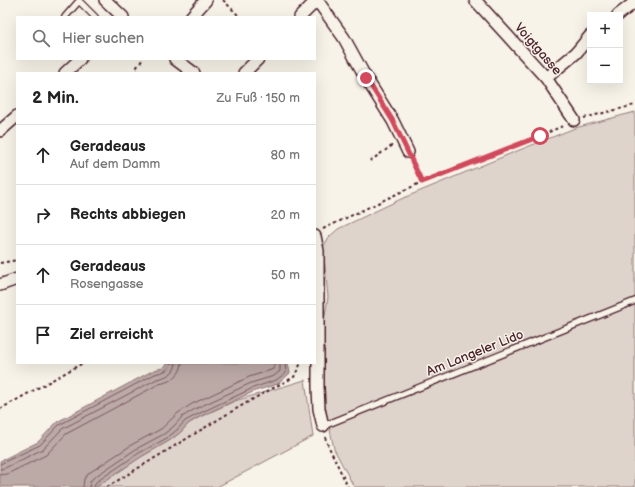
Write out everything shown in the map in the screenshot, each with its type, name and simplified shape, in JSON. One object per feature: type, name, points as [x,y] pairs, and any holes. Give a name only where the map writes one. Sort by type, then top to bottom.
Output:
[{"type":"street","points":[[105,0],[122,16]]},
{"type":"street","points":[[192,16],[206,0]]},
{"type":"street","points":[[301,16],[317,0],[344,38],[366,78],[393,121],[408,152]]},
{"type":"street","name":"Voigtgasse","points":[[475,0],[546,78],[574,120]]},
{"type":"street","points":[[622,12],[635,2]]},
{"type":"street","points":[[546,78],[576,53],[587,40]]},
{"type":"street","points":[[66,72],[79,60]]},
{"type":"street","points":[[176,60],[193,72]]},
{"type":"street","points":[[245,72],[257,60]]},
{"type":"street","points":[[0,131],[16,117]]},
{"type":"street","points":[[318,233],[318,387],[319,409],[322,426]]},
{"type":"street","points":[[0,285],[16,279]]},
{"type":"lane","points":[[66,16],[79,1],[94,16]]},
{"type":"lane","name":"Am Langeler Lido","points":[[322,426],[635,301]]},
{"type":"path","points":[[223,0],[239,16]]},
{"type":"path","points":[[138,72],[136,68],[142,60]]},
{"type":"path","points":[[318,233],[422,182],[540,136],[574,120],[635,105]]},
{"type":"path","points":[[370,161],[402,139]]},
{"type":"path","points":[[408,152],[422,182]]},
{"type":"path","points":[[0,263],[16,260]]},
{"type":"path","points":[[0,409],[81,364]]},
{"type":"path","points":[[107,487],[192,434],[294,377],[300,364]]},
{"type":"path","points":[[322,426],[327,443],[348,487]]},
{"type":"shaded area","points":[[635,112],[635,487],[354,487],[334,449],[320,382],[323,327],[328,297],[323,247],[329,237],[338,229],[401,199],[512,153],[575,128]]},
{"type":"shaded area","points":[[305,380],[313,436],[217,487],[96,487],[141,457],[169,441],[181,432],[188,424],[200,417],[235,401]]},
{"type":"water","points":[[167,364],[288,364],[290,373],[278,384],[255,391],[199,417],[188,424],[181,432],[169,441],[141,457],[96,487],[0,487],[0,461],[38,442],[57,422],[154,370],[163,368]]},
{"type":"route","points":[[366,78],[393,121],[422,182],[540,136]]}]
